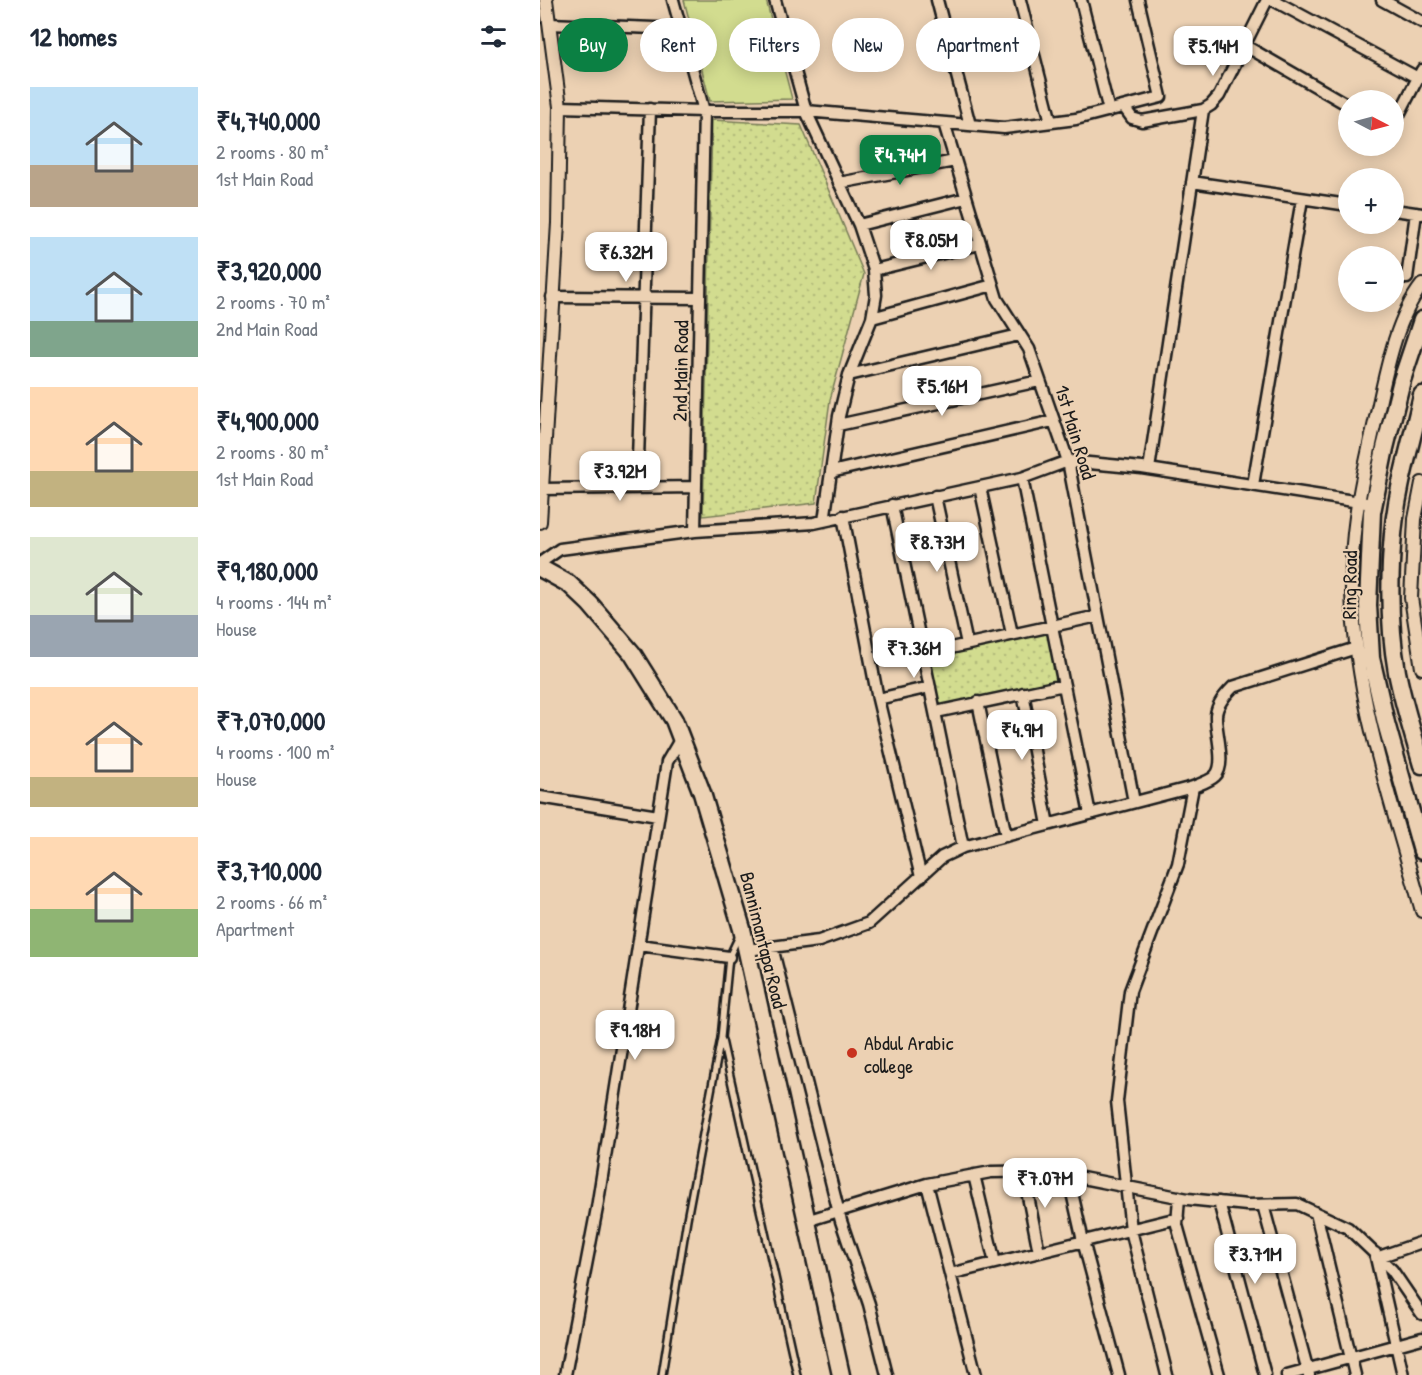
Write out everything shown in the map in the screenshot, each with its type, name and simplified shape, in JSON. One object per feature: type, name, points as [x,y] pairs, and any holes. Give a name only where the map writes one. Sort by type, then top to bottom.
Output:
[{"type":"main road","name":"Ring Road","points":[[1422,320],[1365,503],[1371,658],[1386,723],[1422,851]]},
{"type":"main road","points":[[1422,395],[1400,489],[1393,533],[1391,585],[1392,633],[1397,672],[1422,765]]},
{"type":"main road","name":"Bannimantapa Road","points":[[540,568],[569,584],[590,604],[632,653],[674,720],[702,793],[742,929],[841,1375]]},
{"type":"street","points":[[540,522],[558,223],[560,107],[546,0]]},
{"type":"street","name":"2nd Main Road","points":[[673,0],[678,18]]},
{"type":"street","points":[[775,0],[806,111],[859,225],[874,270],[876,295],[872,318],[849,375],[838,425],[824,521]]},
{"type":"street","points":[[937,0],[970,125]]},
{"type":"street","points":[[1020,0],[1051,122]]},
{"type":"street","points":[[1081,0],[1109,111]]},
{"type":"street","points":[[560,107],[806,111],[1004,128],[1076,119],[1161,97],[1138,0]]},
{"type":"street","points":[[1124,107],[1132,118],[1142,122],[1203,110],[1211,105],[1219,96],[1267,0]]},
{"type":"street","points":[[1273,0],[1420,74],[1404,105]]},
{"type":"street","points":[[1382,0],[1422,22]]},
{"type":"street","points":[[549,24],[640,27]]},
{"type":"street","points":[[1244,45],[1338,99]]},
{"type":"street","name":"2nd Main Road","points":[[693,72],[704,111],[695,531]]},
{"type":"street","points":[[637,488],[650,109]]},
{"type":"street","points":[[1149,469],[1203,110]]},
{"type":"street","name":"1st Main Road","points":[[944,123],[997,299],[1029,349],[1068,461],[1134,802]]},
{"type":"street","points":[[839,183],[955,161]]},
{"type":"street","points":[[1192,182],[1338,204]]},
{"type":"street","points":[[859,225],[966,198]]},
{"type":"street","points":[[1253,485],[1302,199]]},
{"type":"street","points":[[1404,211],[1419,213],[1407,278]]},
{"type":"street","points":[[874,270],[980,244]]},
{"type":"street","points":[[872,318],[993,285]]},
{"type":"street","points":[[1422,285],[1403,317],[1385,379],[1365,503],[1352,560],[1356,648],[1367,710],[1422,911]]},
{"type":"street","points":[[552,297],[700,298]]},
{"type":"street","points":[[849,375],[1020,335]]},
{"type":"street","points":[[838,425],[1039,381]]},
{"type":"street","points":[[831,472],[1053,421]]},
{"type":"street","points":[[540,563],[560,549],[695,531],[824,521],[1022,478],[1068,461],[1149,469],[1365,503]]},
{"type":"street","points":[[1022,478],[1090,814]]},
{"type":"street","points":[[1422,483],[1415,519],[1411,598],[1422,668]]},
{"type":"street","points":[[980,486],[1012,634]]},
{"type":"street","points":[[543,489],[696,487]]},
{"type":"street","points":[[935,496],[967,644]]},
{"type":"street","points":[[892,505],[963,847]]},
{"type":"street","points":[[843,516],[878,699],[921,877]]},
{"type":"street","points":[[923,654],[1098,616]]},
{"type":"street","points":[[747,950],[819,941],[869,923],[942,857],[963,847],[1193,787],[1215,776],[1218,771],[1220,759],[1216,715],[1220,704],[1233,687],[1356,648]]},
{"type":"street","points":[[936,712],[1064,685]]},
{"type":"street","points":[[878,699],[930,687]]},
{"type":"street","points":[[1023,693],[1048,825]]},
{"type":"street","points":[[978,702],[1006,836]]},
{"type":"street","points":[[565,1375],[597,1208],[667,762],[681,738]]},
{"type":"street","points":[[1167,1375],[1131,1230],[1117,1101],[1131,991],[1178,864],[1193,787]]},
{"type":"street","points":[[540,796],[658,816]]},
{"type":"street","points":[[639,945],[729,957]]},
{"type":"street","points":[[772,947],[841,1221],[869,1304],[887,1375]]},
{"type":"street","points":[[806,1221],[839,1209],[927,1184],[991,1172],[1047,1171],[1179,1197],[1219,1202],[1297,1204],[1348,1228],[1392,1270],[1422,1314]]},
{"type":"street","points":[[1023,1172],[1039,1252]]},
{"type":"street","points":[[974,1175],[995,1263]]},
{"type":"street","points":[[1068,1175],[1119,1375]]},
{"type":"street","points":[[927,1184],[976,1375]]},
{"type":"street","points":[[1179,1197],[1177,1225],[1219,1375]]},
{"type":"street","points":[[1219,1202],[1264,1375]]},
{"type":"street","points":[[1263,1204],[1308,1372]]},
{"type":"street","points":[[1316,1213],[1355,1375]]},
{"type":"street","points":[[950,1274],[1178,1218]]},
{"type":"street","points":[[1377,1255],[1422,1242]]},
{"type":"street","points":[[1377,1255],[1403,1375]]},
{"type":"street","points":[[1287,1375],[1308,1372],[1350,1357],[1422,1338]]},
{"type":"lane","points":[[662,1375],[687,1219],[721,1038],[729,957],[742,929]]},
{"type":"lane","points":[[721,1038],[732,1077],[797,1375]]},
{"type":"green space","points":[[684,0],[766,0],[771,18],[729,18],[729,72],[785,72],[792,99],[710,101],[703,72],[717,72],[717,18],[689,18]]},
{"type":"green space","points":[[712,120],[801,125],[864,274],[830,400],[816,503],[703,516]]},
{"type":"green space","points":[[1048,632],[1058,680],[939,707],[928,659]]},
{"type":"place","name":"Abdul Arabic college","points":[[852,1053]]}]
